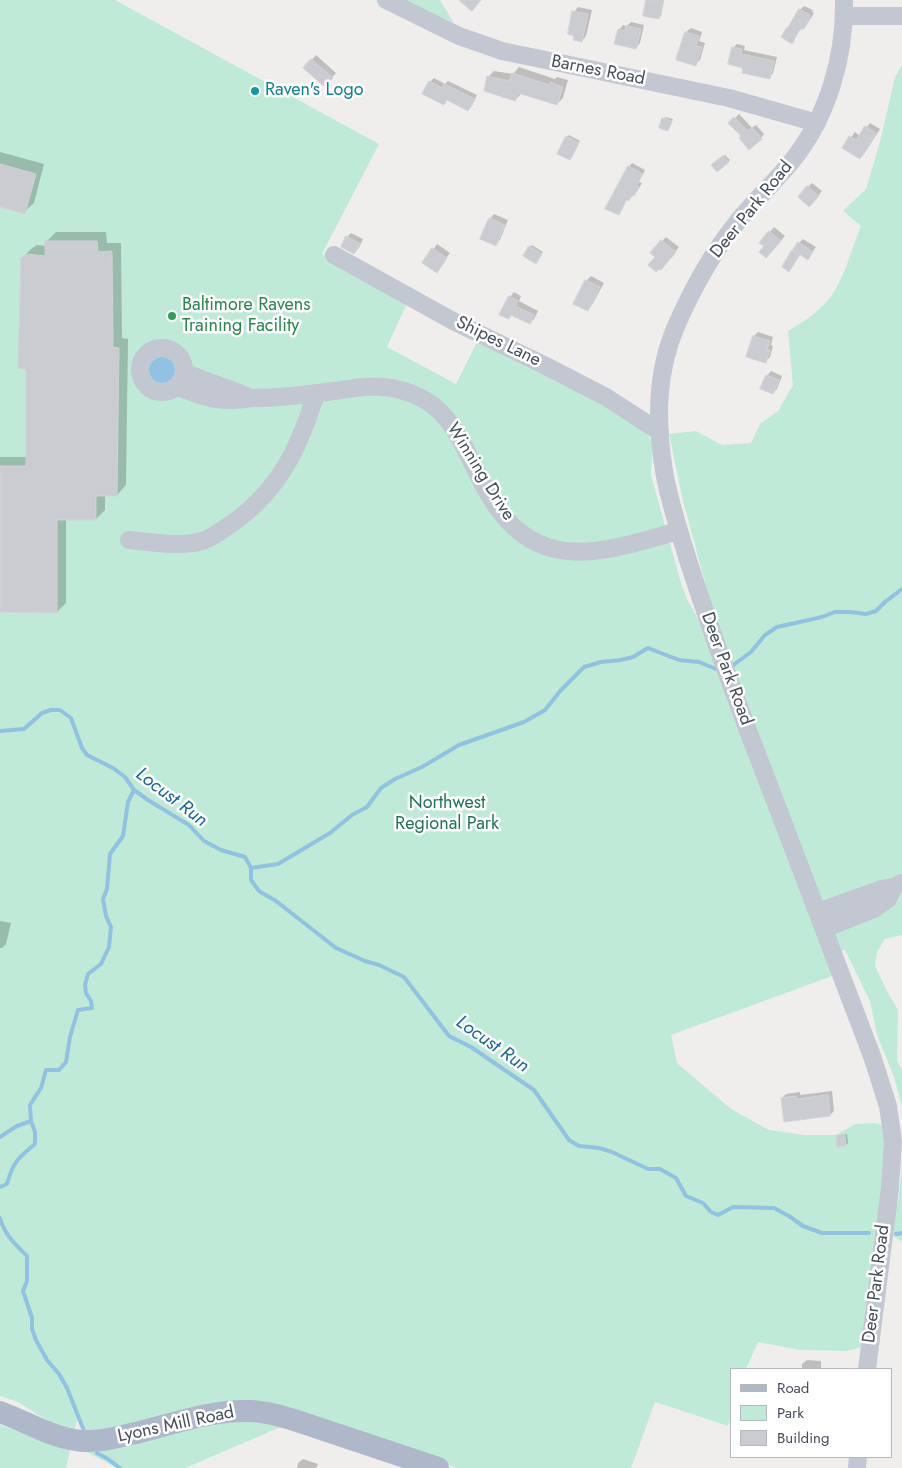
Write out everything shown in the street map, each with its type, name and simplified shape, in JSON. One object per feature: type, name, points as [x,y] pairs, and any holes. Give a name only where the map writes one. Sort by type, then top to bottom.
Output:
[{"type":"main road","name":"Lyons Mill Road","points":[[0,1412],[58,1436],[85,1441],[123,1436],[214,1414],[240,1411],[265,1413],[303,1423],[438,1468]]},
{"type":"street","name":"Barnes Road","points":[[386,0],[460,36],[502,51],[728,98],[817,123]]},
{"type":"street","name":"Deer Park Road","points":[[844,8],[842,44],[836,72],[817,123],[794,158],[733,227],[710,262],[686,304],[672,334],[663,363],[659,399],[660,432],[666,482],[679,531],[707,618],[818,912],[888,1106],[892,1129],[893,1157],[867,1368]]},
{"type":"street","points":[[844,8],[902,16]]},
{"type":"street","name":"Shipes Lane","points":[[334,255],[454,321],[606,397],[660,432]]},
{"type":"street","name":"Winning Drive","points":[[181,379],[198,394],[230,400],[272,398],[382,386],[420,397],[434,406],[448,419],[491,498],[506,519],[525,536],[550,548],[564,552],[592,552],[679,531]]},
{"type":"street","points":[[129,540],[182,544],[204,540],[249,511],[283,471],[298,445],[316,393]]},
{"type":"street","points":[[818,912],[898,885]]},
{"type":"street","points":[[824,929],[874,909],[888,900],[898,885]]},
{"type":"green space","name":"Northwest Regional Park","points":[[0,0],[115,0],[379,144],[322,254],[407,303],[387,347],[456,384],[480,336],[645,430],[653,444],[651,475],[681,583],[687,599],[708,637],[712,608],[683,501],[669,434],[696,431],[722,445],[751,443],[760,424],[778,411],[793,385],[788,331],[824,305],[843,275],[861,226],[843,211],[866,189],[880,142],[895,77],[902,65],[902,935],[885,939],[877,952],[875,966],[898,1010],[897,1061],[902,1070],[902,1107],[894,1077],[877,1035],[870,1001],[845,950],[828,955],[835,975],[671,1035],[677,1063],[731,1109],[769,1130],[805,1135],[836,1135],[855,1124],[874,1123],[882,1125],[885,1140],[882,1186],[861,1347],[847,1351],[800,1350],[758,1342],[746,1368],[730,1368],[730,1419],[728,1426],[655,1402],[631,1468],[457,1468],[278,1409],[121,1430],[84,1431],[78,1417],[74,1431],[57,1425],[18,1402],[0,1396]]},
{"type":"green space","points":[[403,0],[440,0],[454,23]]},
{"type":"green space","points":[[902,1169],[902,1244],[901,1241],[889,1234],[893,1203],[898,1202]]},
{"type":"green space","points":[[231,1417],[288,1424],[185,1468],[117,1468],[75,1446]]},
{"type":"green space","points":[[0,1425],[70,1451],[66,1468],[0,1468]]},
{"type":"water","points":[[162,357],[171,361],[175,370],[171,379],[162,383],[153,379],[149,370],[153,361]]},
{"type":"building","points":[[459,0],[481,0],[472,11]]},
{"type":"building","points":[[646,0],[663,0],[659,19],[643,16]]},
{"type":"building","points":[[799,9],[810,15],[810,18],[804,29],[800,29],[792,44],[781,37]]},
{"type":"building","points":[[572,11],[588,14],[582,42],[573,40],[574,36],[568,34]]},
{"type":"building","points":[[626,26],[641,29],[636,49],[614,44],[618,29],[625,31]]},
{"type":"building","points":[[685,32],[699,36],[696,46],[702,47],[696,66],[676,60]]},
{"type":"building","points":[[732,47],[742,49],[741,54],[774,61],[770,79],[742,73],[743,68],[728,64]]},
{"type":"building","points":[[311,59],[333,78],[325,87],[303,68]]},
{"type":"building","points":[[512,73],[549,85],[550,82],[563,87],[557,105],[518,93],[515,101],[484,91],[487,76],[509,81]]},
{"type":"building","points":[[429,81],[442,88],[444,84],[475,99],[468,111],[447,100],[444,105],[422,94]]},
{"type":"building","points":[[734,117],[748,131],[752,127],[762,139],[749,150],[739,138],[741,136],[728,123]]},
{"type":"building","points":[[662,118],[672,121],[668,131],[659,128]]},
{"type":"building","points":[[865,126],[876,133],[860,159],[842,148],[849,136],[856,140]]},
{"type":"building","points":[[566,136],[579,143],[570,160],[557,154]]},
{"type":"building","points":[[723,156],[729,162],[717,172],[711,165]]},
{"type":"building","points":[[0,164],[36,174],[25,214],[0,207]]},
{"type":"building","points":[[628,166],[643,174],[636,186],[639,187],[634,196],[632,195],[629,201],[626,200],[619,215],[605,209]]},
{"type":"building","points":[[807,186],[819,196],[809,207],[798,197]]},
{"type":"building","points":[[489,218],[505,225],[496,246],[480,239]]},
{"type":"building","points":[[769,231],[781,241],[766,258],[759,252],[764,246],[759,243]]},
{"type":"building","points":[[346,236],[360,244],[354,254],[341,247]]},
{"type":"building","points":[[661,240],[676,252],[661,270],[659,269],[656,272],[648,265],[655,257],[650,253]]},
{"type":"building","points":[[45,241],[97,241],[98,252],[112,251],[113,347],[119,348],[117,496],[96,496],[96,520],[57,520],[57,613],[0,612],[0,466],[26,466],[26,369],[18,368],[21,258],[27,254],[45,256]]},
{"type":"building","points":[[798,242],[813,252],[808,260],[793,250]]},
{"type":"building","points":[[529,246],[542,254],[536,264],[523,256]]},
{"type":"building","points":[[432,248],[447,258],[437,273],[422,263]]},
{"type":"building","points":[[792,250],[799,256],[789,272],[782,267]]},
{"type":"building","points":[[585,280],[600,287],[588,311],[573,304]]},
{"type":"building","points":[[509,296],[518,301],[515,306],[534,315],[530,324],[511,315],[509,319],[499,315]]},
{"type":"building","points":[[753,336],[770,341],[767,350],[770,350],[766,363],[746,357]]},
{"type":"building","points":[[766,375],[779,380],[773,394],[760,389]]},
{"type":"building","points":[[828,1095],[830,1116],[784,1122],[781,1098],[796,1096],[796,1099]]},
{"type":"building","points":[[845,1135],[846,1146],[837,1147],[836,1136]]},
{"type":"waterway","points":[[732,666],[751,652],[765,635],[777,627],[822,617],[835,612],[866,614],[876,611],[902,589]]},
{"type":"waterway","points":[[251,868],[278,864],[330,833],[352,815],[367,807],[381,788],[395,779],[422,767],[459,745],[524,722],[545,710],[561,690],[584,667],[633,657],[648,648],[679,660],[699,662],[716,669]]},
{"type":"waterway","name":"Locust Run","points":[[0,731],[24,729],[42,713],[60,710],[71,718],[82,748],[87,755],[113,768],[125,777],[134,790],[189,825],[204,841],[221,850],[245,857],[251,868],[251,880],[259,891],[276,901],[336,948],[404,977],[449,1036],[471,1047],[534,1090],[569,1140],[579,1146],[599,1148],[648,1169],[660,1169],[676,1178],[686,1196],[703,1203],[711,1212],[718,1215],[733,1207],[774,1208],[803,1226],[822,1233],[869,1233]]},
{"type":"waterway","points":[[0,1187],[7,1184],[17,1161],[35,1144],[35,1132],[31,1121],[30,1105],[41,1088],[46,1070],[59,1070],[66,1062],[70,1037],[78,1010],[92,1008],[85,985],[88,974],[101,964],[109,947],[111,927],[106,916],[103,899],[107,889],[110,854],[123,836],[128,802],[134,790]]},
{"type":"waterway","points":[[0,1137],[17,1126],[31,1121]]},
{"type":"waterway","points":[[0,1218],[7,1234],[27,1256],[27,1281],[23,1291],[32,1318],[32,1329],[36,1340],[47,1360],[59,1374],[67,1388],[84,1431]]},
{"type":"waterway","name":"Locust Run","points":[[896,1234],[902,1233]]},
{"type":"waterway","points":[[97,1453],[120,1468]]},
{"type":"place","name":"Raven's Logo","points":[[255,91]]},
{"type":"place","name":"Baltimore Ravens Training Facility","points":[[172,316]]}]
